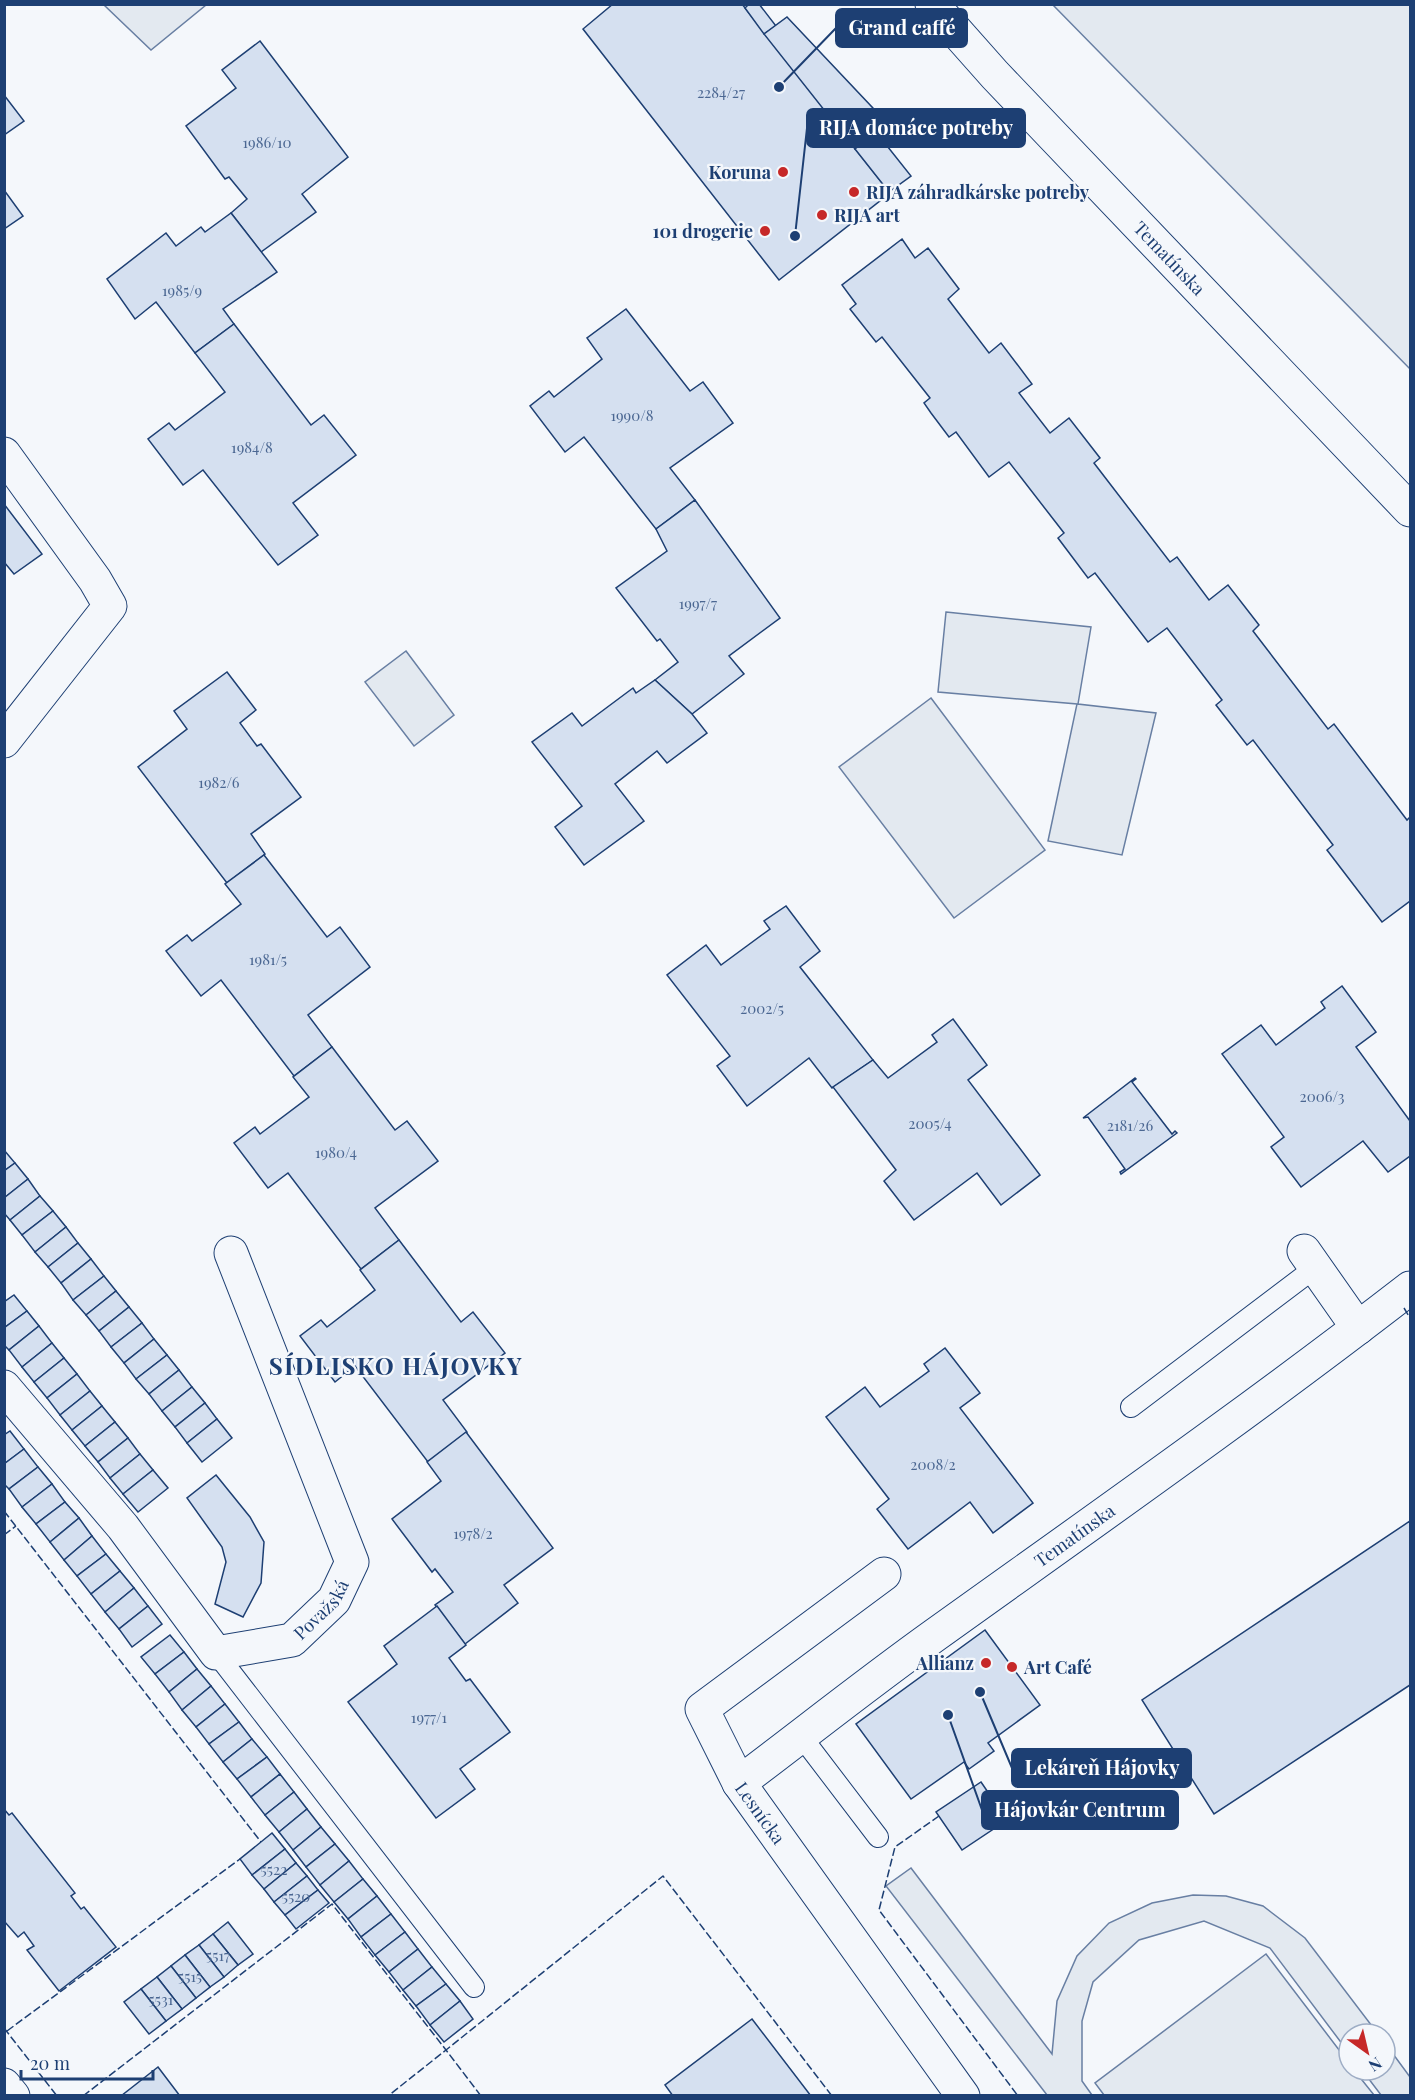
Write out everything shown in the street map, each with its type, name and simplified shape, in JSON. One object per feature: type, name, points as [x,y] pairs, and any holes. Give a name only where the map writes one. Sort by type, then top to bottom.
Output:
[{"type":"street","name":"Tematínska","points":[[932,4],[995,75],[1410,510]]},
{"type":"street","points":[[4,454],[95,580],[110,606],[4,741]]},
{"type":"street","name":"Považská","points":[[216,1653],[292,1640],[334,1600],[352,1562],[231,1253]]},
{"type":"street","points":[[1310,1259],[1358,1328]]},
{"type":"street","name":"Tematínska","points":[[740,1783],[932,1637],[1145,1485],[1410,1288]]},
{"type":"street","points":[[4,1387],[123,1527],[216,1653]]},
{"type":"street","name":"Lesnícka","points":[[884,1574],[702,1709],[740,1783],[963,2096]]},
{"type":"lane","points":[[1131,1407],[1310,1259]]},
{"type":"lane","points":[[216,1653],[474,1987]]},
{"type":"lane","points":[[801,1736],[878,1837]]},
{"type":"shaded area","points":[[104,5],[206,5],[151,50]]},
{"type":"shaded area","points":[[1053,5],[1410,5],[1410,369]]},
{"type":"shaded area","points":[[946,612],[1091,627],[1078,704],[1156,713],[1122,855],[1048,841],[1077,704],[938,692]]},
{"type":"shaded area","points":[[406,651],[454,715],[414,746],[365,682]]},
{"type":"shaded area","points":[[931,698],[1045,850],[954,918],[839,767]]},
{"type":"shaded area","points":[[911,1868],[1052,2054],[1057,2001],[1077,1956],[1109,1923],[1152,1903],[1193,1895],[1226,1896],[1263,1906],[1305,1938],[1369,2022],[1337,2022],[1337,2037],[1270,1948],[1204,1921],[1139,1940],[1093,1982],[1082,2021],[1082,2081],[1092,2095],[1047,2095],[886,1886]]},
{"type":"shaded area","points":[[1266,1954],[1337,2047],[1337,2082],[1364,2082],[1374,2095],[1104,2095],[1095,2083]]},
{"type":"shaded area","points":[[1397,2059],[1410,2077],[1410,2095],[1381,2095],[1371,2082],[1397,2082]]},
{"type":"building","points":[[613,4],[742,4],[890,193],[779,280],[583,29]]},
{"type":"building","points":[[749,4],[759,4],[776,26],[764,34],[745,8]]},
{"type":"building","points":[[787,17],[888,124],[855,149],[764,34]]},
{"type":"building","points":[[260,41],[348,157],[302,194],[316,212],[261,252],[231,213],[247,199],[229,177],[225,179],[186,126],[236,88],[222,70]]},
{"type":"building","points":[[4,95],[24,121],[4,135]]},
{"type":"building","points":[[876,132],[911,176],[889,192],[855,149]]},
{"type":"building","points":[[4,190],[23,216],[4,229]]},
{"type":"building","points":[[231,213],[277,272],[223,309],[234,324],[195,353],[156,302],[135,319],[107,279],[166,233],[176,246],[201,227],[205,232]]},
{"type":"building","points":[[902,239],[915,258],[928,248],[959,289],[948,299],[989,353],[1001,343],[1032,384],[1019,393],[1050,433],[1069,418],[1100,458],[1094,463],[1170,562],[1177,557],[1209,600],[1228,585],[1259,625],[1253,631],[1328,729],[1334,724],[1407,820],[1410,817],[1410,901],[1382,922],[1327,850],[1333,845],[1253,740],[1247,745],[1216,705],[1222,700],[1167,628],[1148,642],[1095,573],[1088,578],[1058,538],[1064,533],[1009,462],[989,477],[956,432],[949,437],[924,403],[930,398],[882,337],[876,342],[850,309],[856,304],[842,285]]},
{"type":"building","points":[[626,309],[690,391],[703,382],[733,423],[670,468],[695,500],[656,529],[584,437],[565,452],[530,406],[549,391],[554,397],[602,359],[587,338]]},
{"type":"building","points":[[234,324],[311,425],[324,415],[356,455],[293,503],[318,535],[278,565],[203,470],[183,485],[148,439],[169,423],[175,430],[225,392],[195,353]]},
{"type":"building","points":[[695,500],[780,618],[729,656],[744,674],[692,714],[655,680],[678,662],[660,639],[657,641],[616,588],[667,551],[656,529]]},
{"type":"building","points":[[4,504],[42,554],[14,574],[4,562]]},
{"type":"building","points":[[227,672],[256,710],[240,723],[257,746],[261,744],[301,797],[251,834],[265,854],[227,883],[138,767],[187,729],[174,711]]},
{"type":"building","points":[[655,680],[692,714],[707,733],[667,763],[657,751],[615,784],[644,821],[584,865],[555,827],[582,806],[532,742],[572,713],[582,726],[633,688],[636,693]]},
{"type":"building","points":[[264,855],[327,937],[340,927],[370,967],[308,1015],[332,1047],[294,1076],[221,980],[201,996],[166,951],[187,935],[192,941],[241,904],[225,884]]},
{"type":"building","points":[[786,906],[820,951],[800,967],[873,1060],[832,1088],[809,1058],[747,1106],[717,1066],[730,1056],[667,975],[706,945],[721,965],[770,929],[764,921]]},
{"type":"building","points":[[1342,986],[1376,1032],[1356,1047],[1410,1121],[1410,1156],[1388,1172],[1363,1141],[1301,1187],[1271,1147],[1284,1137],[1222,1054],[1261,1025],[1276,1045],[1325,1008],[1321,1002]]},
{"type":"building","points":[[953,1019],[987,1065],[968,1080],[1040,1175],[1001,1205],[977,1173],[914,1220],[884,1181],[896,1170],[833,1087],[873,1060],[888,1078],[937,1042],[932,1035]]},
{"type":"building","points":[[332,1047],[395,1130],[407,1121],[438,1161],[375,1208],[399,1240],[361,1269],[288,1173],[268,1188],[234,1143],[255,1127],[260,1134],[309,1097],[293,1077]]},
{"type":"building","points":[[1135,1078],[1132,1082],[1172,1134],[1175,1131],[1177,1133],[1121,1174],[1120,1172],[1125,1169],[1088,1117],[1083,1118]]},
{"type":"building","points":[[4,1150],[15,1163],[4,1171]]},
{"type":"building","points":[[15,1163],[28,1179],[4,1198],[4,1171]]},
{"type":"building","points":[[28,1179],[40,1196],[10,1220],[4,1213],[4,1198]]},
{"type":"building","points":[[40,1196],[53,1211],[22,1235],[10,1220]]},
{"type":"building","points":[[53,1211],[66,1227],[35,1252],[22,1235]]},
{"type":"building","points":[[66,1227],[78,1243],[48,1267],[35,1252]]},
{"type":"building","points":[[399,1240],[461,1322],[473,1312],[505,1353],[443,1400],[467,1432],[428,1462],[355,1366],[335,1382],[300,1336],[321,1320],[327,1327],[375,1290],[360,1270]]},
{"type":"building","points":[[78,1243],[91,1259],[61,1283],[48,1267]]},
{"type":"building","points":[[91,1259],[104,1276],[73,1300],[61,1283]]},
{"type":"building","points":[[104,1276],[116,1291],[86,1315],[73,1300]]},
{"type":"building","points":[[116,1291],[129,1307],[99,1331],[86,1315]]},
{"type":"building","points":[[14,1295],[27,1311],[4,1328],[4,1302]]},
{"type":"building","points":[[129,1307],[142,1323],[111,1347],[99,1331]]},
{"type":"building","points":[[27,1311],[39,1326],[9,1350],[4,1345],[4,1328]]},
{"type":"building","points":[[142,1323],[154,1339],[124,1363],[111,1347]]},
{"type":"building","points":[[39,1326],[52,1343],[22,1367],[9,1350]]},
{"type":"building","points":[[154,1339],[167,1355],[136,1379],[124,1363]]},
{"type":"building","points":[[52,1343],[64,1358],[34,1382],[22,1367]]},
{"type":"building","points":[[945,1348],[980,1393],[960,1408],[1033,1503],[993,1533],[970,1502],[908,1549],[877,1509],[889,1499],[826,1417],[865,1387],[880,1407],[929,1371],[924,1364]]},
{"type":"building","points":[[167,1355],[179,1370],[149,1394],[136,1379]]},
{"type":"building","points":[[64,1358],[77,1374],[47,1398],[34,1382]]},
{"type":"building","points":[[179,1370],[192,1387],[162,1411],[149,1394]]},
{"type":"building","points":[[77,1374],[90,1391],[60,1415],[47,1398]]},
{"type":"building","points":[[192,1387],[205,1403],[175,1427],[162,1411]]},
{"type":"building","points":[[90,1391],[102,1406],[72,1430],[60,1415]]},
{"type":"building","points":[[205,1403],[217,1419],[187,1443],[175,1427]]},
{"type":"building","points":[[102,1406],[115,1422],[85,1446],[72,1430]]},
{"type":"building","points":[[217,1419],[232,1438],[202,1462],[187,1443]]},
{"type":"building","points":[[115,1422],[128,1438],[98,1462],[85,1446]]},
{"type":"building","points":[[10,1431],[24,1449],[4,1464],[4,1435]]},
{"type":"building","points":[[466,1432],[553,1548],[504,1585],[518,1603],[465,1644],[435,1605],[453,1592],[435,1569],[432,1572],[392,1519],[441,1481],[427,1462]]},
{"type":"building","points":[[128,1438],[140,1454],[110,1478],[98,1462]]},
{"type":"building","points":[[24,1449],[38,1467],[9,1489],[4,1484],[4,1464]]},
{"type":"building","points":[[140,1454],[153,1470],[123,1494],[110,1478]]},
{"type":"building","points":[[38,1467],[52,1484],[22,1507],[9,1489]]},
{"type":"building","points":[[153,1470],[168,1488],[138,1512],[123,1494]]},
{"type":"building","points":[[216,1475],[250,1517],[264,1542],[261,1583],[243,1617],[215,1604],[226,1562],[222,1547],[187,1498]]},
{"type":"building","points":[[52,1484],[65,1502],[36,1524],[22,1507]]},
{"type":"building","points":[[65,1502],[79,1518],[50,1542],[36,1524]]},
{"type":"building","points":[[79,1518],[92,1536],[64,1560],[50,1542]]},
{"type":"building","points":[[1410,1521],[1410,1685],[1214,1814],[1142,1700]]},
{"type":"building","points":[[92,1536],[106,1554],[77,1576],[64,1560]]},
{"type":"building","points":[[106,1554],[120,1571],[91,1594],[77,1576]]},
{"type":"building","points":[[120,1571],[134,1588],[105,1612],[91,1594]]},
{"type":"building","points":[[134,1588],[148,1606],[119,1629],[105,1612]]},
{"type":"building","points":[[148,1606],[162,1624],[132,1647],[119,1629]]},
{"type":"building","points":[[437,1606],[466,1645],[449,1658],[466,1681],[470,1679],[510,1732],[460,1769],[475,1789],[436,1818],[348,1702],[397,1664],[384,1646]]},
{"type":"building","points":[[985,1630],[1040,1705],[988,1743],[994,1751],[969,1769],[964,1762],[911,1799],[856,1724]]},
{"type":"building","points":[[170,1635],[184,1652],[155,1674],[141,1657]]},
{"type":"building","points":[[184,1652],[197,1669],[169,1692],[155,1674]]},
{"type":"building","points":[[197,1669],[211,1686],[182,1710],[169,1692]]},
{"type":"building","points":[[211,1686],[225,1704],[196,1727],[182,1710]]},
{"type":"building","points":[[225,1704],[239,1722],[209,1744],[196,1727]]},
{"type":"building","points":[[239,1722],[252,1739],[223,1762],[209,1744]]},
{"type":"building","points":[[252,1739],[267,1757],[237,1779],[223,1762]]},
{"type":"building","points":[[267,1757],[280,1774],[251,1797],[237,1779]]},
{"type":"building","points":[[280,1774],[294,1792],[265,1815],[251,1797]]},
{"type":"building","points":[[981,1782],[1007,1820],[962,1850],[936,1812]]},
{"type":"building","points":[[294,1792],[307,1809],[279,1832],[265,1815]]},
{"type":"building","points":[[4,1809],[9,1815],[12,1813],[75,1893],[71,1896],[81,1909],[84,1907],[116,1947],[59,1991],[27,1950],[34,1946],[24,1932],[18,1937],[4,1921]]},
{"type":"building","points":[[307,1809],[321,1827],[293,1850],[279,1832]]},
{"type":"building","points":[[321,1827],[335,1844],[306,1867],[293,1850]]},
{"type":"building","points":[[272,1833],[285,1849],[252,1875],[240,1859]]},
{"type":"building","points":[[335,1844],[349,1861],[320,1885],[306,1867]]},
{"type":"building","points":[[285,1849],[296,1863],[264,1889],[252,1875]]},
{"type":"building","points":[[349,1861],[363,1879],[334,1902],[320,1885]]},
{"type":"building","points":[[296,1863],[307,1876],[274,1902],[264,1889]]},
{"type":"building","points":[[307,1876],[318,1890],[285,1915],[274,1902]]},
{"type":"building","points":[[363,1879],[377,1896],[348,1919],[334,1902]]},
{"type":"building","points":[[318,1890],[329,1903],[296,1929],[285,1915]]},
{"type":"building","points":[[377,1896],[391,1914],[361,1937],[348,1919]]},
{"type":"building","points":[[391,1914],[405,1932],[375,1955],[361,1937]]},
{"type":"building","points":[[228,1922],[253,1954],[238,1965],[213,1934]]},
{"type":"building","points":[[405,1932],[418,1949],[389,1972],[375,1955]]},
{"type":"building","points":[[213,1934],[238,1965],[224,1977],[199,1945]]},
{"type":"building","points":[[199,1945],[224,1977],[210,1987],[185,1955]]},
{"type":"building","points":[[418,1949],[432,1967],[403,1990],[389,1972]]},
{"type":"building","points":[[185,1955],[210,1987],[196,1998],[171,1966]]},
{"type":"building","points":[[171,1966],[196,1998],[182,2009],[157,1977]]},
{"type":"building","points":[[432,1967],[446,1984],[416,2006],[403,1990]]},
{"type":"building","points":[[157,1977],[182,2009],[166,2021],[141,1989]]},
{"type":"building","points":[[446,1984],[460,2001],[430,2025],[416,2006]]},
{"type":"building","points":[[141,1989],[166,2021],[149,2034],[124,2002]]},
{"type":"building","points":[[460,2001],[473,2019],[444,2042],[430,2025]]},
{"type":"building","points":[[752,2019],[811,2096],[673,2096],[665,2085]]},
{"type":"building","points":[[158,2067],[180,2096],[121,2096]]},
{"type":"fence","points":[[1404,1308],[1410,1318]]},
{"type":"fence","points":[[4,1511],[261,1842]]},
{"type":"fence","points":[[4,1535],[16,1526]]},
{"type":"fence","points":[[939,1816],[895,1847],[879,1910],[1018,2096]]},
{"type":"fence","points":[[7,2031],[240,1859]]},
{"type":"fence","points":[[481,2096],[446,2050],[663,1876],[832,2096]]},
{"type":"fence","points":[[83,2096],[332,1904],[446,2050],[388,2096]]},
{"type":"fence","points":[[4,2028],[57,2096]]},
{"type":"place","name":"Grand caffé","points":[[779,87]]},
{"type":"place","name":"Koruna","points":[[783,172]]},
{"type":"place","name":"RIJA záhradkárske potreby","points":[[854,192]]},
{"type":"place","name":"RIJA art","points":[[822,215]]},
{"type":"place","name":"101 drogerie","points":[[765,231]]},
{"type":"place","name":"RIJA domáce potreby","points":[[795,236]]},
{"type":"place","name":"Allianz","points":[[986,1663]]},
{"type":"place","name":"Art Café","points":[[1012,1667]]},
{"type":"place","name":"Lekáreň Hájovky","points":[[980,1692]]},
{"type":"place","name":"Hájovkár Centrum","points":[[948,1715]]},
{"type":"district","name":"SÍDLISKO HÁJOVKY","points":[[396,1365]]}]
